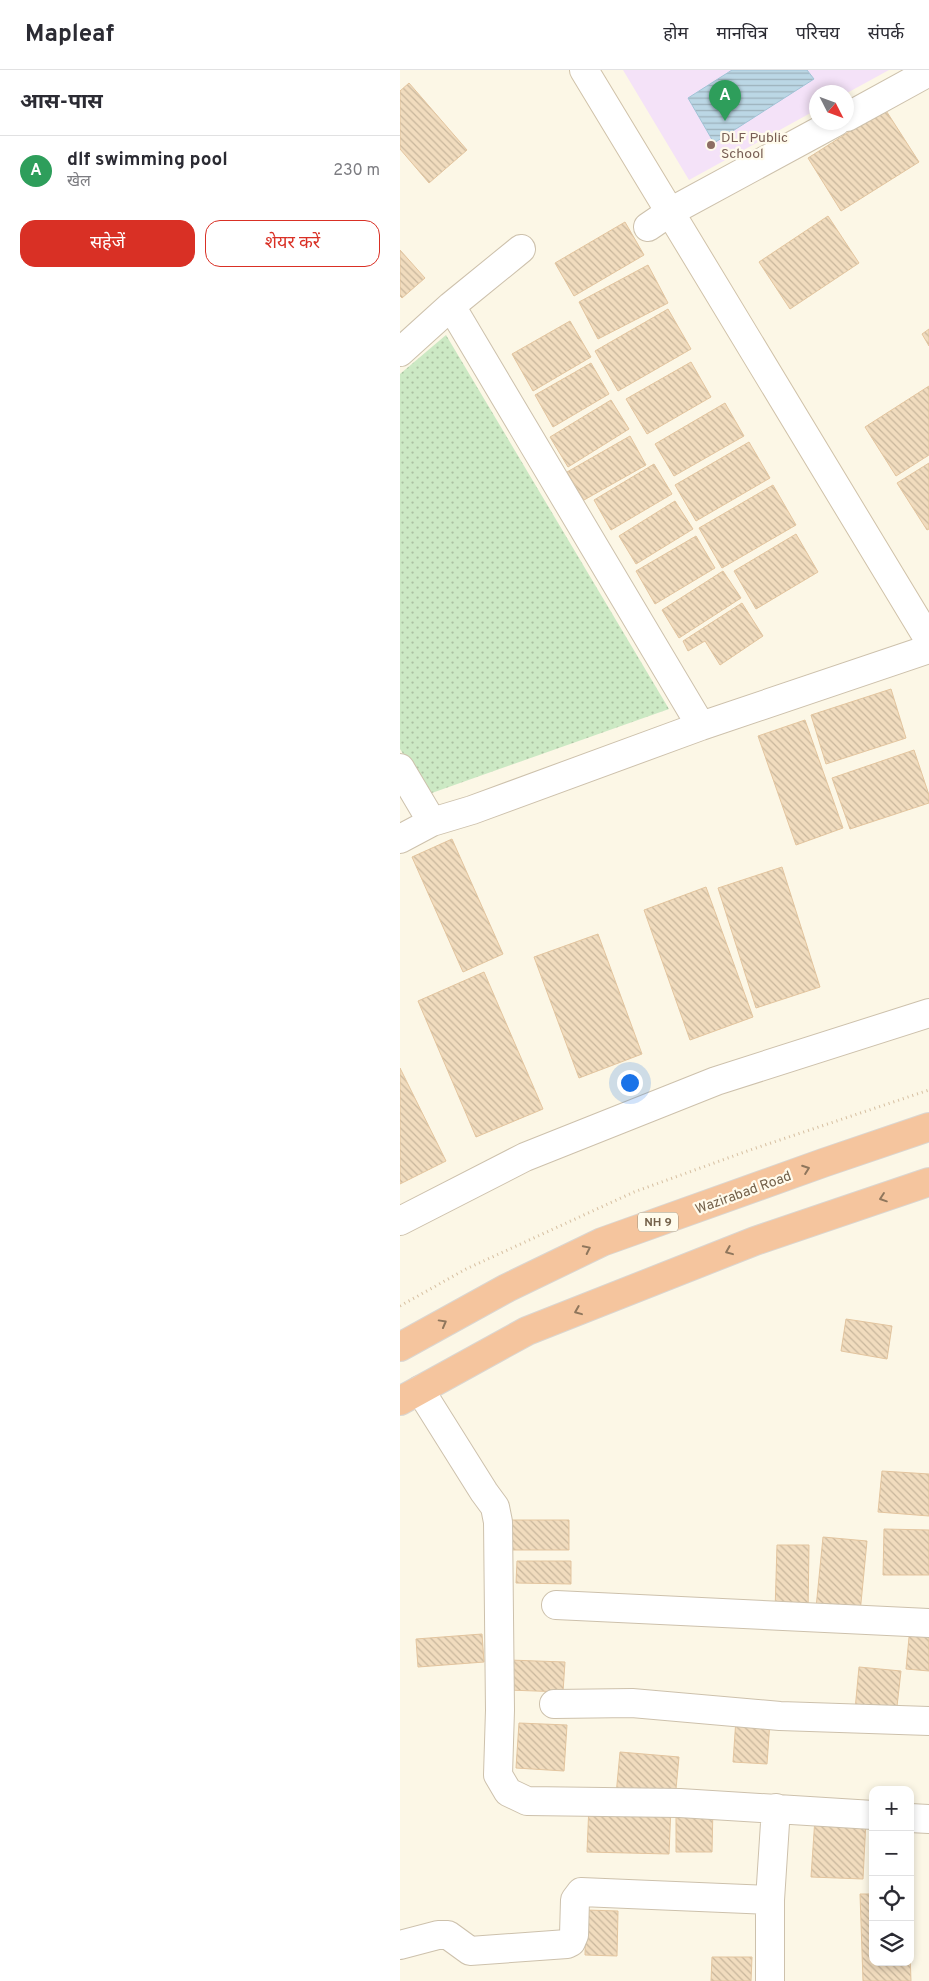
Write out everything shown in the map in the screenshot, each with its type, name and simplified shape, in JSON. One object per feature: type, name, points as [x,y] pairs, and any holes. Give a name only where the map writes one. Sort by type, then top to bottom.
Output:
[{"type":"highway","name":"Wazirabad Road","points":[[400,1347],[507,1288],[602,1242],[929,1127]]},
{"type":"highway","points":[[410,1396],[527,1331],[755,1241],[929,1182]]},
{"type":"street","points":[[584,70],[659,220],[929,640]]},
{"type":"street","points":[[854,113],[929,72]]},
{"type":"street","points":[[659,220],[822,130]]},
{"type":"street","points":[[400,352],[521,249]]},
{"type":"street","points":[[452,306],[701,726]]},
{"type":"street","points":[[400,839],[432,822],[472,810],[701,726],[929,649]]},
{"type":"street","points":[[400,768],[432,822]]},
{"type":"street","points":[[400,1221],[525,1157],[707,1085],[929,1013]]},
{"type":"street","points":[[410,1396],[484,1492],[494,1507],[498,1522],[500,1710],[498,1775],[508,1792],[527,1801],[680,1803],[869,1815]]},
{"type":"street","points":[[556,1605],[929,1623]]},
{"type":"street","points":[[554,1704],[632,1703],[780,1716],[929,1720]]},
{"type":"street","points":[[770,1981],[770,1900],[776,1808]]},
{"type":"street","points":[[914,1818],[929,1819]]},
{"type":"street","points":[[400,1945],[438,1935],[448,1935],[470,1951],[567,1944],[571,1942],[574,1936],[575,1900],[581,1892],[770,1900]]},
{"type":"shaded area","name":"DLF Public School","points":[[623,70],[889,70],[854,89],[854,85],[809,85],[809,114],[689,180]]},
{"type":"green space","points":[[446,335],[669,709],[429,794],[400,749],[400,374]]},
{"type":"water","points":[[732,70],[807,70],[814,79],[714,143],[688,98]]},
{"type":"building","points":[[409,83],[467,150],[429,183],[400,149],[400,91]]},
{"type":"building","points":[[885,109],[919,162],[841,211],[808,158]]},
{"type":"building","points":[[828,216],[859,263],[790,309],[759,262]]},
{"type":"building","points":[[625,222],[644,255],[574,296],[555,263]]},
{"type":"building","points":[[400,250],[425,278],[402,298],[400,296]]},
{"type":"building","points":[[648,265],[668,303],[598,339],[579,302]]},
{"type":"building","points":[[668,309],[691,349],[618,391],[595,351]]},
{"type":"building","points":[[570,321],[591,357],[533,391],[512,354]]},
{"type":"building","points":[[929,329],[929,346],[922,334]]},
{"type":"building","points":[[691,362],[711,397],[647,434],[626,399]]},
{"type":"building","points":[[591,363],[609,394],[553,427],[535,395]]},
{"type":"building","points":[[929,386],[929,455],[896,476],[865,427]]},
{"type":"building","points":[[611,400],[629,429],[568,467],[550,437]]},
{"type":"building","points":[[725,403],[744,436],[674,476],[655,444]]},
{"type":"building","points":[[630,436],[646,465],[584,500],[567,472]]},
{"type":"building","points":[[749,442],[770,478],[696,521],[675,485]]},
{"type":"building","points":[[929,463],[929,529],[927,530],[897,483]]},
{"type":"building","points":[[654,464],[672,494],[611,530],[594,500]]},
{"type":"building","points":[[773,485],[796,525],[722,568],[699,528]]},
{"type":"building","points":[[675,501],[693,529],[636,564],[619,536]]},
{"type":"building","points":[[796,534],[818,572],[756,609],[734,571]]},
{"type":"building","points":[[696,536],[715,568],[655,604],[636,571]]},
{"type":"building","points":[[723,571],[741,598],[679,638],[662,610]]},
{"type":"building","points":[[742,603],[763,636],[720,665],[705,641],[688,651],[683,641]]},
{"type":"building","points":[[891,689],[906,738],[826,764],[811,715]]},
{"type":"building","points":[[805,720],[843,828],[796,845],[758,736]]},
{"type":"building","points":[[914,750],[929,795],[929,803],[850,829],[832,778]]},
{"type":"building","points":[[452,839],[503,954],[463,972],[412,857]]},
{"type":"building","points":[[782,867],[820,987],[756,1008],[718,888]]},
{"type":"building","points":[[706,887],[753,1017],[690,1040],[644,910]]},
{"type":"building","points":[[598,934],[642,1054],[579,1078],[534,957]]},
{"type":"building","points":[[484,972],[543,1109],[476,1137],[418,1001]]},
{"type":"building","points":[[400,1068],[446,1161],[400,1184]]},
{"type":"building","points":[[846,1319],[892,1326],[887,1359],[841,1351]]},
{"type":"building","points":[[882,1471],[929,1474],[929,1516],[878,1512]]},
{"type":"building","points":[[510,1520],[569,1520],[569,1550],[510,1550]]},
{"type":"building","points":[[884,1529],[929,1530],[929,1575],[883,1575]]},
{"type":"building","points":[[823,1537],[867,1541],[860,1613],[816,1608]]},
{"type":"building","points":[[777,1545],[809,1545],[808,1613],[775,1612]]},
{"type":"building","points":[[517,1561],[571,1561],[571,1584],[516,1583]]},
{"type":"building","points":[[910,1627],[929,1629],[929,1671],[906,1669]]},
{"type":"building","points":[[482,1634],[484,1662],[418,1667],[416,1639]]},
{"type":"building","points":[[509,1660],[565,1662],[563,1692],[508,1690]]},
{"type":"building","points":[[859,1667],[901,1671],[896,1715],[855,1710]]},
{"type":"building","points":[[736,1719],[770,1721],[767,1764],[733,1762]]},
{"type":"building","points":[[519,1723],[567,1725],[564,1771],[516,1768]]},
{"type":"building","points":[[620,1752],[679,1757],[675,1800],[616,1795]]},
{"type":"building","points":[[589,1805],[671,1807],[669,1854],[587,1852]]},
{"type":"building","points":[[676,1807],[713,1807],[712,1852],[676,1852]]},
{"type":"building","points":[[815,1818],[866,1820],[863,1879],[811,1877]]},
{"type":"building","points":[[860,1894],[869,1894],[869,1966],[910,1966],[911,1981],[863,1981]]},
{"type":"building","points":[[586,1910],[618,1911],[617,1956],[585,1955]]},
{"type":"building","points":[[712,1957],[752,1957],[751,1981],[711,1981]]},
{"type":"place","name":"dlf swimming pool","points":[[725,121]]},
{"type":"place","name":"DLF Public School","points":[[711,145]]}]
